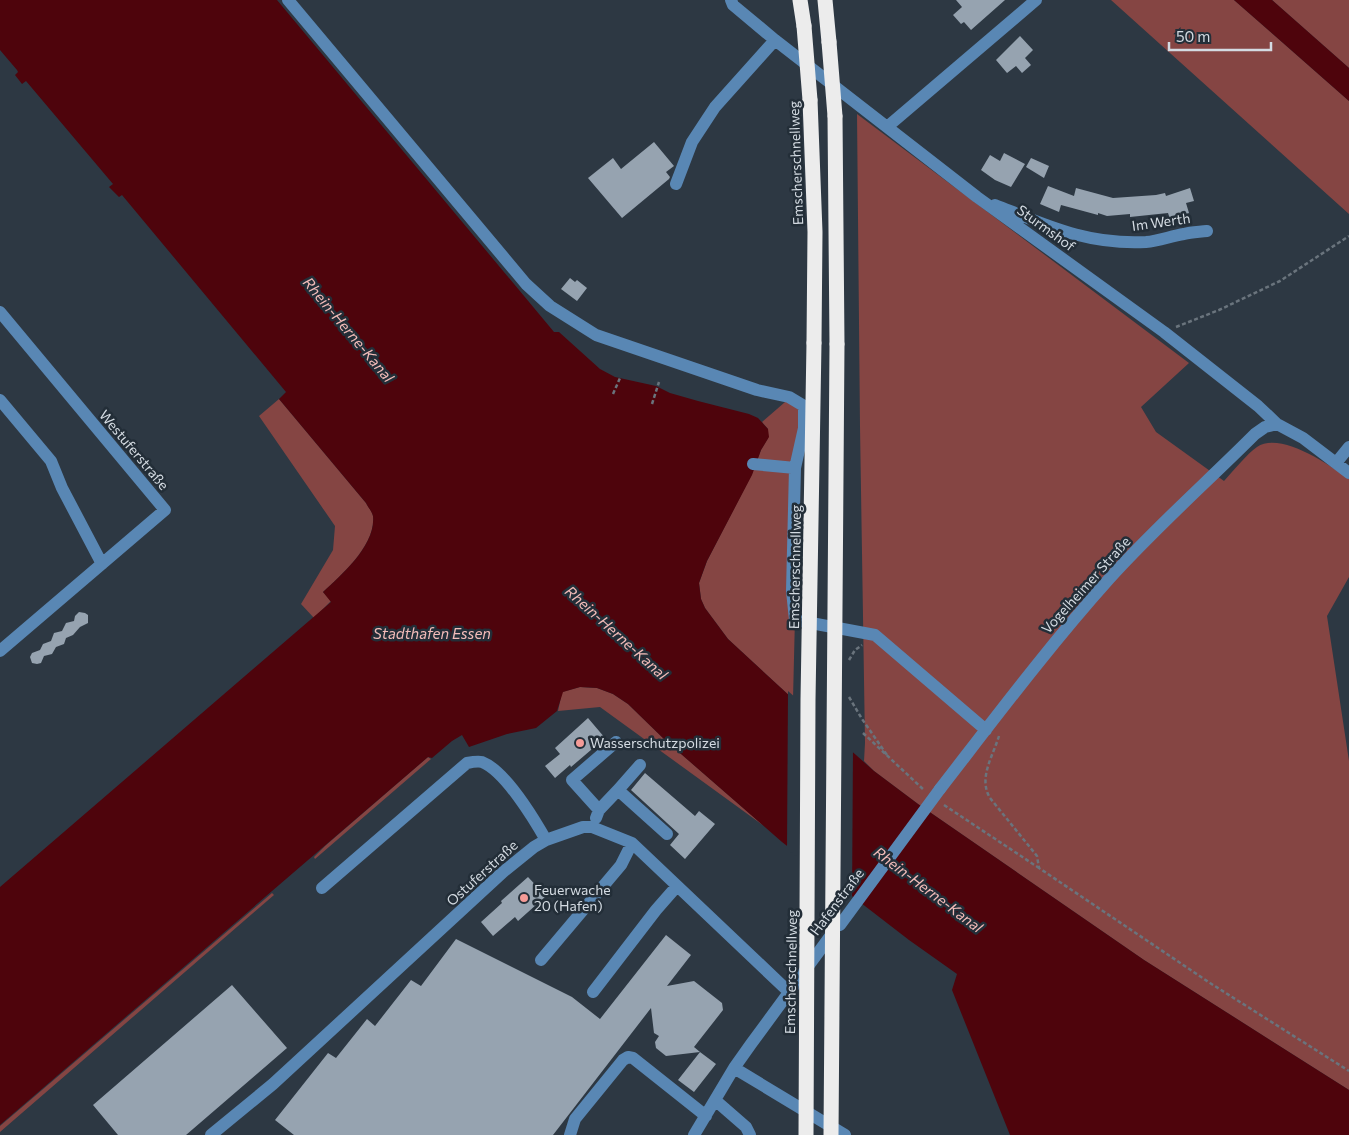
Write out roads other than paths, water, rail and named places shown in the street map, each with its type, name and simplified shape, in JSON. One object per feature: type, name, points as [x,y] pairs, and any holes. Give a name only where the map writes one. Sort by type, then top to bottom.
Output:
[{"type":"highway","name":"Emscherschnellweg","points":[[800,0],[810,100],[814,232],[808,700],[806,1135]]},
{"type":"highway","points":[[825,0],[835,116],[837,344],[831,1135]]},
{"type":"street","points":[[288,0],[526,284],[550,306],[596,335],[757,390],[789,397],[804,406],[804,428],[795,468],[792,590],[795,620],[875,636],[986,730]]},
{"type":"street","points":[[887,127],[1036,0]]},
{"type":"street","name":"Sturmshof","points":[[730,2],[775,40],[977,197],[1164,332],[1258,406],[1277,424],[1303,438],[1349,473]]},
{"type":"street","points":[[676,184],[692,142],[707,118],[775,40]]},
{"type":"street","name":"Im Werth","points":[[977,197],[1065,232],[1090,239],[1148,242],[1207,231]]},
{"type":"street","name":"Westuferstraße","points":[[0,312],[164,510],[0,651]]},
{"type":"street","points":[[0,400],[51,461],[62,488],[102,564]]},
{"type":"street","name":"Vogelheimer Straße","points":[[939,795],[1043,656],[1110,578],[1143,543],[1255,434],[1265,427],[1277,424]]},
{"type":"street","points":[[1336,463],[1349,447]]},
{"type":"street","points":[[753,464],[795,468]]},
{"type":"street","points":[[599,810],[572,780],[616,742]]},
{"type":"street","points":[[322,888],[467,763],[481,762],[494,769],[515,793],[546,840]]},
{"type":"street","points":[[640,765],[599,810],[592,827],[632,843],[789,992]]},
{"type":"street","points":[[618,790],[667,834]]},
{"type":"street","name":"Hafenstraße","points":[[694,1135],[734,1068],[840,924],[939,795]]},
{"type":"street","name":"Ostuferstraße","points":[[211,1135],[273,1084],[503,872],[534,847],[546,840],[583,827],[592,827]]},
{"type":"street","points":[[540,960],[621,866],[632,843]]},
{"type":"street","points":[[594,992],[656,910],[677,886]]},
{"type":"street","points":[[570,1135],[575,1119],[623,1060],[628,1057],[633,1058],[706,1116]]},
{"type":"street","points":[[734,1068],[845,1135]]},
{"type":"street","points":[[715,1100],[746,1127],[750,1135]]},
{"type":"water","points":[[0,0],[277,0],[554,332],[559,332],[600,369],[615,377],[656,386],[670,393],[749,414],[758,418],[768,429],[769,437],[761,450],[752,475],[707,561],[699,583],[701,599],[705,608],[728,639],[874,771],[918,804],[1144,960],[1349,1090],[1349,1135],[1010,1135],[952,990],[957,974],[909,940],[782,842],[665,740],[628,704],[613,694],[597,688],[580,687],[563,692],[557,711],[536,728],[507,734],[469,747],[462,735],[432,758],[428,757],[0,1125],[0,887],[331,602],[323,592],[348,568],[364,548],[369,538],[373,516],[366,503],[279,399],[286,392],[122,195],[119,197],[109,187],[113,184],[26,81],[22,84],[15,75],[18,72],[17,70],[0,50]]},
{"type":"water","points":[[1234,0],[1272,0],[1349,68],[1349,101]]},
{"type":"place","name":"Wasserschutzpolizei","points":[[580,743]]},
{"type":"place","name":"Feuerwache 20 (Hafen)","points":[[524,898]]},
{"type":"water label","name":"Rhein-Herne-Kanal","points":[[348,330]]},
{"type":"water label","name":"Rhein-Herne-Kanal","points":[[616,633]]},
{"type":"water label","name":"Stadthafen Essen","points":[[432,634]]},
{"type":"water label","name":"Rhein-Herne-Kanal","points":[[928,890]]}]
